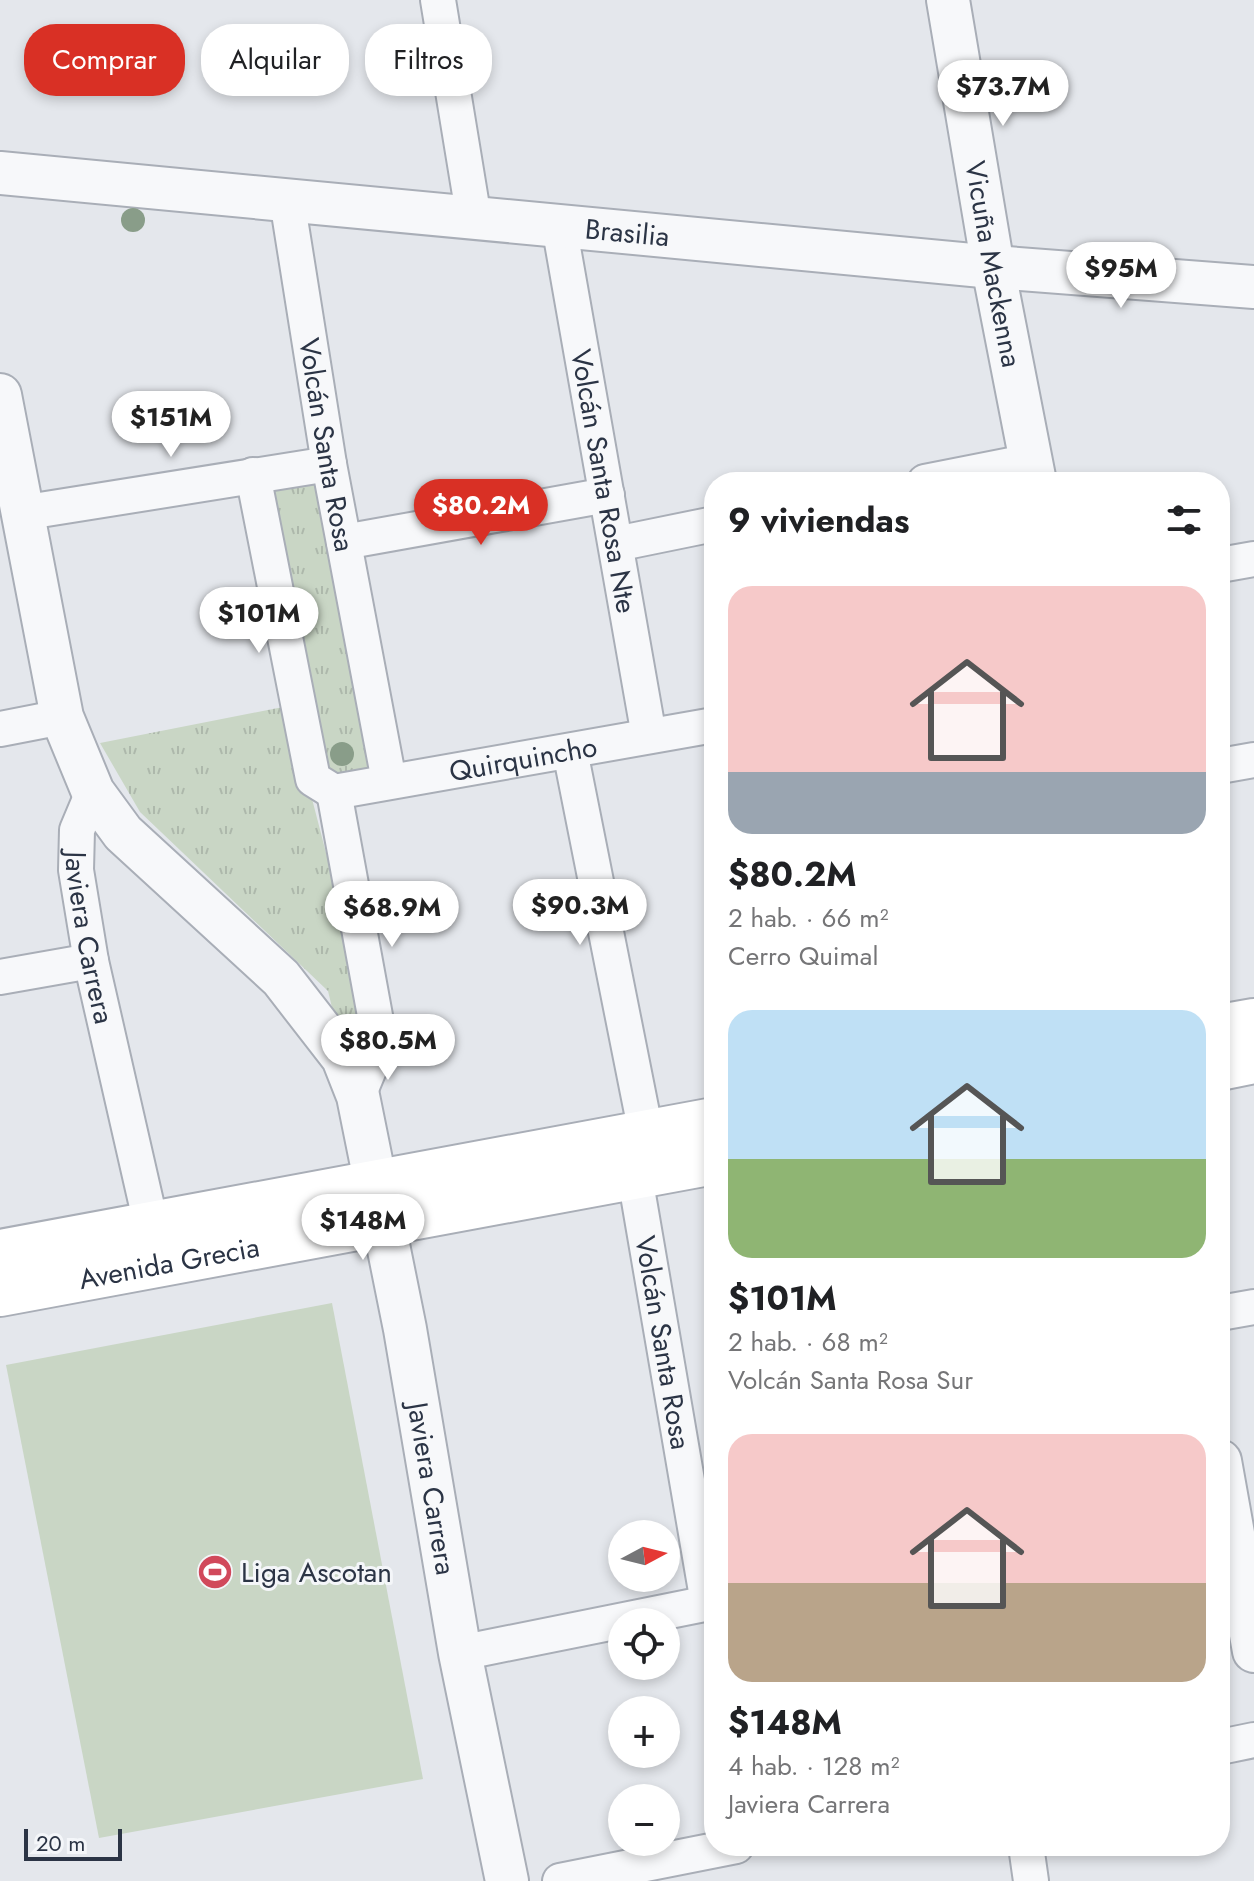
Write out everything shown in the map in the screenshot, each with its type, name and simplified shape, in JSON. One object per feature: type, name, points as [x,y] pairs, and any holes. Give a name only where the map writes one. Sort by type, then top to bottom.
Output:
[{"type":"main road","points":[[1230,1025],[1254,1021]]},
{"type":"main road","points":[[1230,1066],[1254,1061]]},
{"type":"main road","name":"Avenida Grecia","points":[[0,1294],[379,1203],[646,1133],[704,1122]]},
{"type":"main road","name":"Avenida Grecia","points":[[0,1252],[151,1224],[635,1177],[704,1164]]},
{"type":"street","points":[[438,0],[474,219]]},
{"type":"street","name":"Vicuña Mackenna","points":[[948,0],[993,267],[1033,471]]},
{"type":"street","name":"Brasilia","points":[[0,173],[993,267],[1254,287]]},
{"type":"street","name":"Volcán Santa Rosa","points":[[287,200],[329,464],[389,781]]},
{"type":"street","name":"Volcán Santa Rosa Nte","points":[[559,225],[649,736]]},
{"type":"street","name":"Javiera Carrera","points":[[0,395],[9,476],[62,717],[93,792],[123,833],[281,978],[343,1058],[358,1096],[405,1329],[460,1653],[507,1881]]},
{"type":"street","points":[[9,476],[253,475],[329,464]]},
{"type":"street","points":[[253,475],[313,779],[334,792],[380,1043],[358,1096]]},
{"type":"street","points":[[344,542],[607,495]]},
{"type":"street","points":[[616,544],[704,526]]},
{"type":"street","points":[[1230,563],[1254,559]]},
{"type":"street","points":[[0,729],[62,717]]},
{"type":"street","name":"Quirquincho","points":[[334,792],[704,727]]},
{"type":"street","points":[[570,751],[646,1133]]},
{"type":"street","points":[[1230,764],[1254,760]]},
{"type":"street","name":"Javiera Carrera","points":[[93,792],[77,830],[76,870],[91,961],[151,1224]]},
{"type":"street","points":[[0,977],[91,961]]},
{"type":"street","name":"Volcán Santa Rosa","points":[[635,1177],[704,1564]]},
{"type":"street","points":[[1230,1311],[1254,1307]]},
{"type":"street","points":[[1230,1517],[1254,1651]]},
{"type":"street","points":[[460,1653],[704,1604]]},
{"type":"street","points":[[1230,1745],[1254,1740]]},
{"type":"street","points":[[560,1881],[704,1852]]},
{"type":"street","points":[[1027,1856],[1031,1881]]},
{"type":"green space","points":[[321,480],[372,758],[366,769],[332,777],[318,761],[262,490]]},
{"type":"green space","points":[[288,706],[369,1019],[336,1024],[328,991],[140,812],[100,743]]},
{"type":"green space","name":"Liga Ascotan","points":[[332,1303],[423,1779],[99,1838],[6,1365]]},
{"type":"place","name":"Liga Ascotan","points":[[215,1572]]}]
